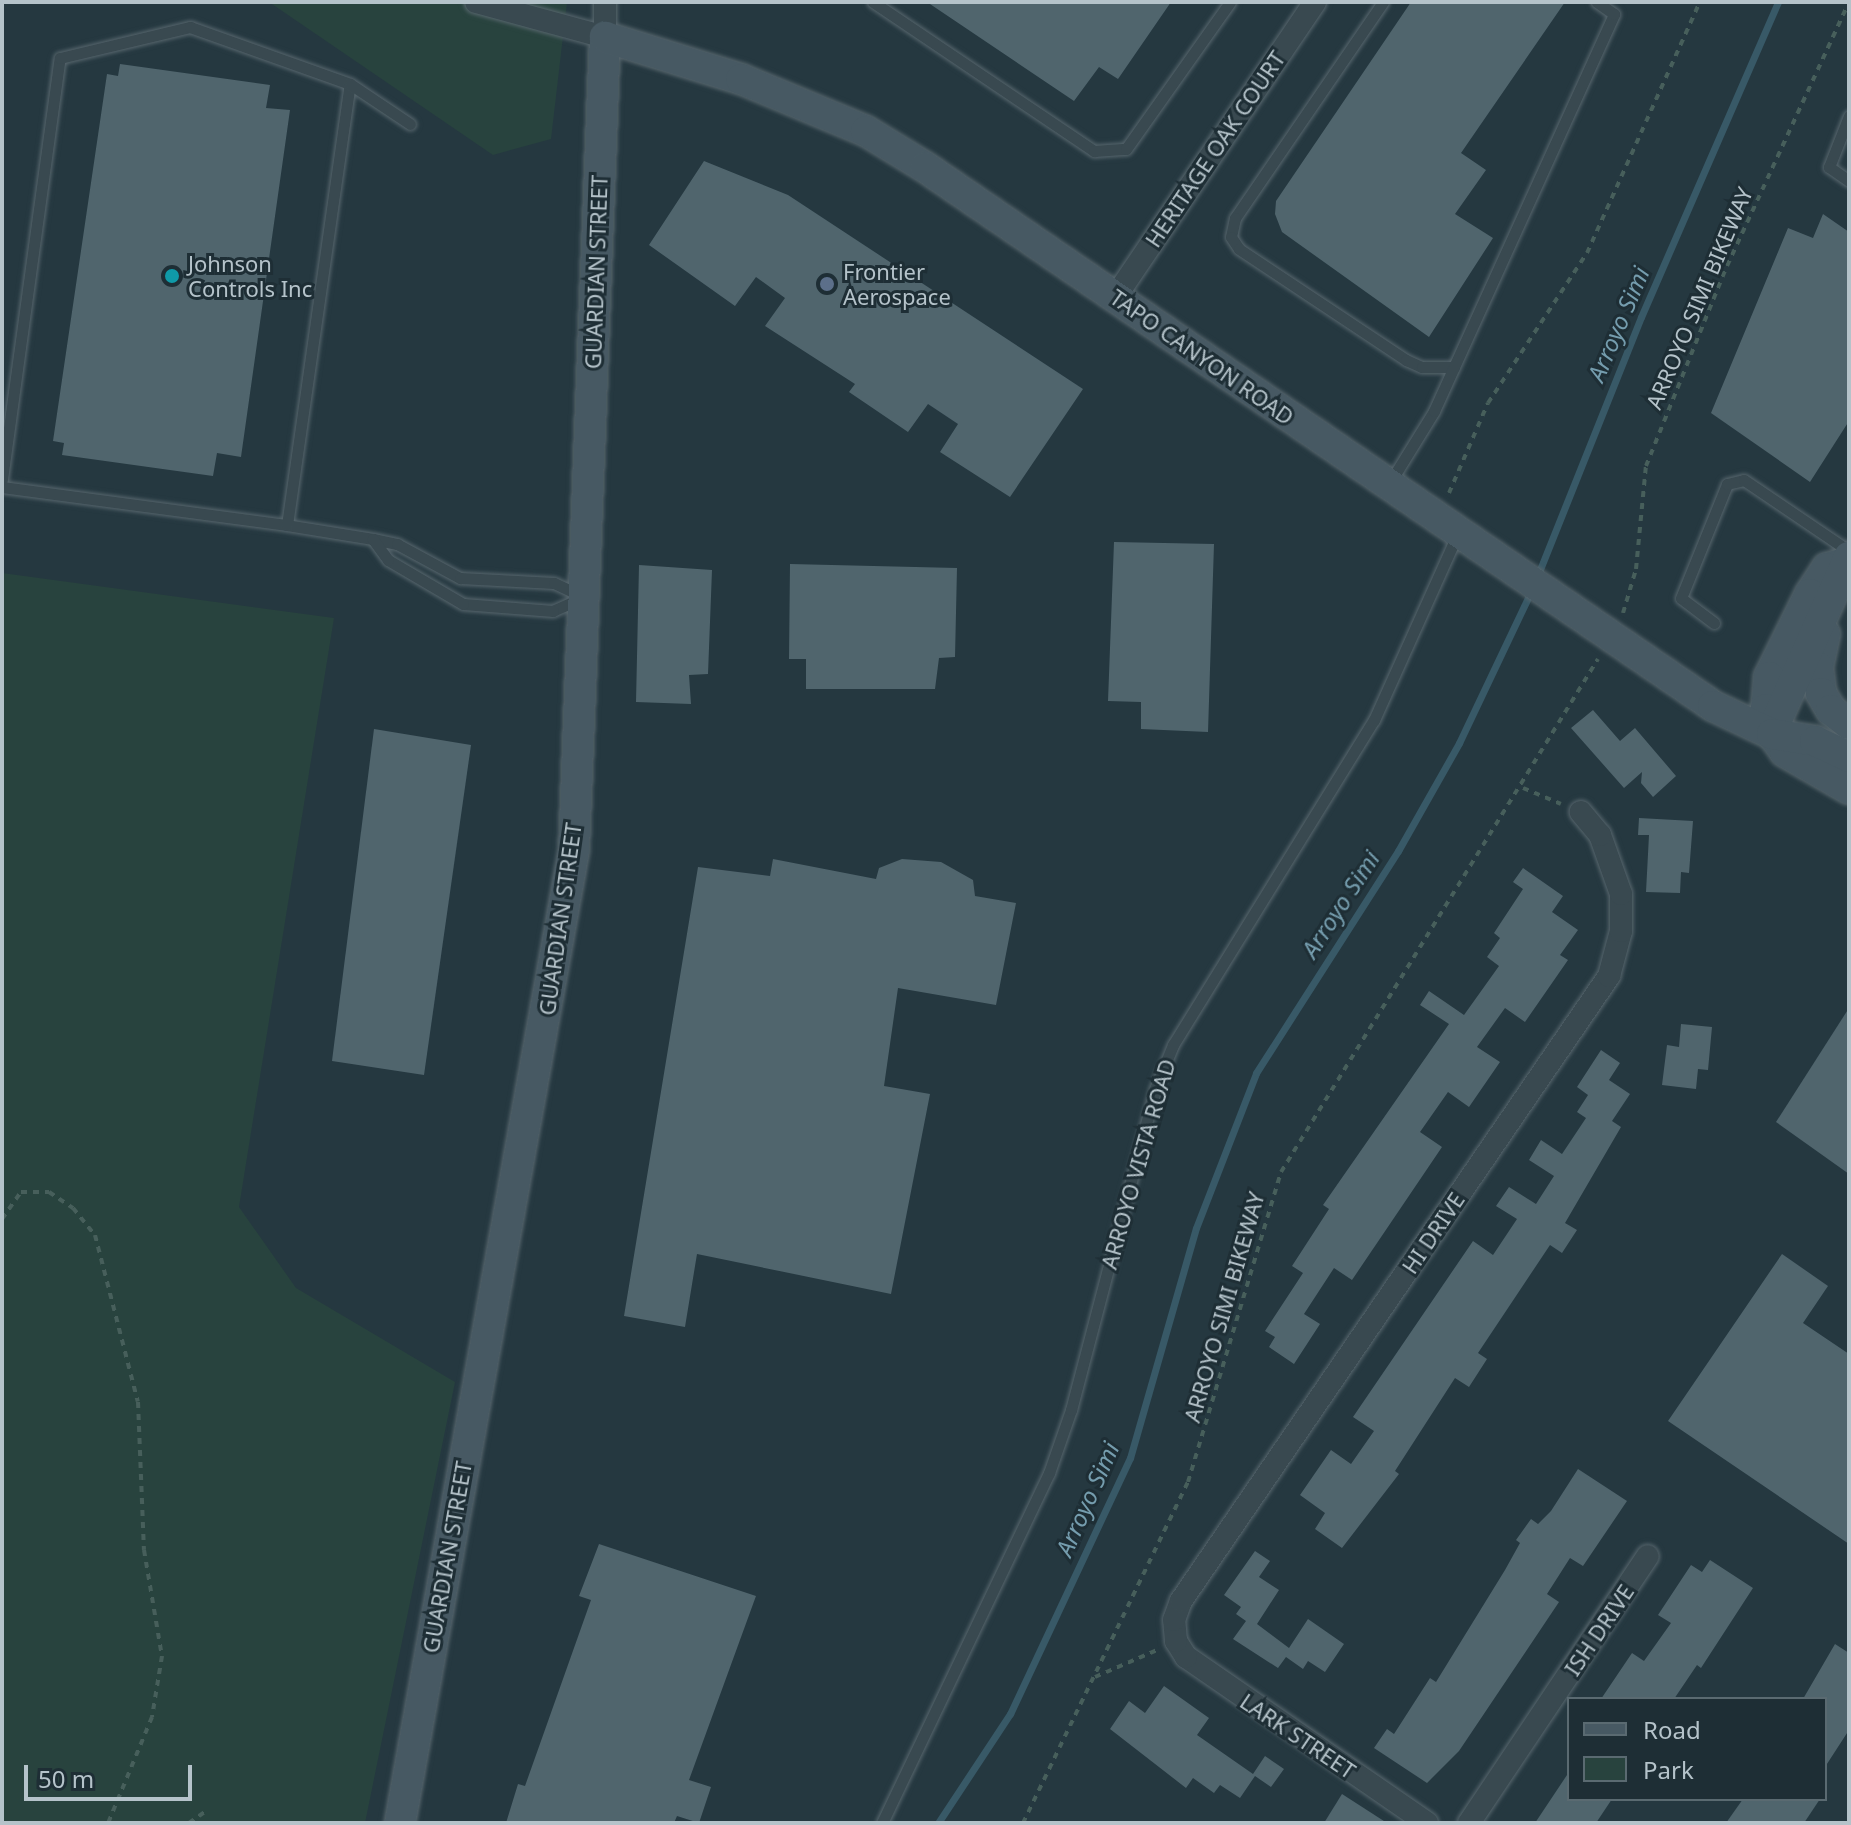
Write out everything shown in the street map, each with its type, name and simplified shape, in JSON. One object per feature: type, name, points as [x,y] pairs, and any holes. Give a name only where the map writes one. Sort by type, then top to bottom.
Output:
[{"type":"street","points":[[476,2],[605,37]]},
{"type":"street","name":"GUARDIAN STREET","points":[[400,1823],[574,850],[605,2]]},
{"type":"street","name":"HERITAGE OAK COURT","points":[[1116,296],[1315,2]]},
{"type":"street","name":"TAPO CANYON ROAD","points":[[605,37],[741,79],[854,126],[925,167],[1457,533],[1606,622],[1713,706],[1772,734],[1815,741],[1849,757]]},
{"type":"street","points":[[1848,557],[1830,607],[1818,667],[1821,693],[1831,710],[1849,724]]},
{"type":"street","points":[[1772,734],[1766,709],[1769,677],[1827,568],[1848,557]]},
{"type":"street","points":[[1772,734],[1795,672],[1830,607]]},
{"type":"street","name":"TAPO CANYON ROAD","points":[[1772,734],[1785,752],[1849,789]]},
{"type":"street","name":"HI DRIVE","points":[[1176,1641],[1174,1620],[1181,1601],[1609,976],[1621,931],[1621,894],[1600,835],[1581,812]]},
{"type":"street","name":"ISH DRIVE","points":[[1469,1823],[1648,1556]]},
{"type":"street","name":"LARK STREET","points":[[1176,1641],[1186,1657],[1215,1680],[1427,1823]]},
{"type":"lane","points":[[873,2],[1094,151],[1126,149],[1230,2]]},
{"type":"lane","points":[[1383,2],[1235,218],[1231,237],[1239,249],[1406,360],[1422,367],[1454,367]]},
{"type":"lane","points":[[1387,486],[1454,367],[1615,8],[1597,2]]},
{"type":"lane","points":[[2,479],[60,58],[190,27],[350,84],[410,124]]},
{"type":"lane","points":[[287,525],[350,84]]},
{"type":"lane","points":[[1849,116],[1829,167],[1849,181]]},
{"type":"lane","points":[[1714,623],[1681,598],[1727,484],[1744,480],[1848,557]]},
{"type":"lane","points":[[2,487],[373,539],[397,544],[460,578],[554,583],[584,597]]},
{"type":"lane","name":"ARROYO VISTA ROAD","points":[[882,1823],[1049,1473],[1071,1410],[1155,1089],[1173,1045],[1374,720],[1457,533]]},
{"type":"lane","points":[[373,539],[388,560],[463,604],[553,611],[584,597]]},
{"type":"path","points":[[1457,533],[1488,403],[1587,253],[1700,2]]},
{"type":"path","name":"ARROYO SIMI BIKEWAY","points":[[1606,622],[1636,569],[1646,466],[1727,266],[1849,2]]},
{"type":"path","name":"ARROYO SIMI BIKEWAY","points":[[1023,1823],[1188,1482],[1281,1172],[1523,788],[1598,658]]},
{"type":"path","points":[[1523,788],[1581,812]]},
{"type":"path","points":[[2,1219],[21,1192],[49,1192],[73,1208],[95,1235],[138,1402],[144,1550],[162,1656],[152,1717],[108,1823]]},
{"type":"path","points":[[1093,1678],[1176,1641]]},
{"type":"path","points":[[189,1823],[206,1811]]},
{"type":"green space","points":[[269,2],[567,2],[551,139],[493,155]]},
{"type":"green space","points":[[2,573],[334,618],[239,1207],[296,1288],[455,1382],[365,1823],[2,1823]]},
{"type":"building","points":[[927,2],[1171,2],[1118,79],[1099,67],[1074,101]]},
{"type":"building","points":[[1411,2],[1565,2],[1461,153],[1486,170],[1455,214],[1493,238],[1429,337],[1282,232],[1275,214],[1276,201]]},
{"type":"building","name":"Johnson Controls Inc","points":[[120,64],[270,85],[266,108],[290,110],[241,457],[217,453],[213,476],[62,455],[64,443],[53,441],[107,74],[118,76]]},
{"type":"building","points":[[704,161],[788,195],[1083,389],[1010,497],[940,452],[958,424],[928,404],[908,432],[849,392],[855,384],[765,326],[785,298],[756,277],[735,306],[649,245]]},
{"type":"building","points":[[1823,214],[1849,232],[1849,421],[1810,482],[1711,413],[1788,228],[1813,238]]},
{"type":"building","points":[[1114,542],[1214,544],[1208,732],[1141,729],[1141,702],[1108,701]]},
{"type":"building","points":[[790,564],[957,568],[955,657],[939,658],[935,689],[806,689],[806,659],[789,659]]},
{"type":"building","points":[[639,565],[712,570],[708,674],[689,675],[691,704],[636,702]]},
{"type":"building","points":[[1593,710],[1620,741],[1635,728],[1676,776],[1653,797],[1641,783],[1642,772],[1624,788],[1571,728]]},
{"type":"building","points":[[374,729],[471,745],[424,1075],[332,1061]]},
{"type":"building","points":[[1639,818],[1693,821],[1689,873],[1681,872],[1680,893],[1646,892],[1649,835],[1638,835]]},
{"type":"building","points":[[773,859],[876,879],[879,868],[902,859],[941,862],[973,880],[975,896],[1016,903],[996,1005],[898,988],[884,1086],[930,1094],[891,1294],[697,1254],[685,1327],[624,1316],[698,867],[770,876]]},
{"type":"building","points":[[1523,868],[1563,896],[1552,912],[1578,930],[1560,955],[1568,960],[1525,1022],[1505,1008],[1477,1047],[1500,1062],[1469,1107],[1448,1092],[1420,1132],[1442,1147],[1352,1280],[1334,1268],[1304,1314],[1320,1324],[1294,1364],[1269,1347],[1275,1337],[1265,1331],[1303,1273],[1292,1266],[1329,1209],[1323,1205],[1449,1024],[1420,1005],[1429,991],[1464,1015],[1499,966],[1487,957],[1500,938],[1494,933],[1523,889],[1513,882]]},
{"type":"building","points":[[1849,1008],[1849,1174],[1776,1122]]},
{"type":"building","points":[[1681,1024],[1712,1027],[1708,1070],[1698,1069],[1696,1089],[1662,1085],[1667,1045],[1679,1047]]},
{"type":"building","points":[[1601,1050],[1620,1063],[1609,1080],[1630,1094],[1612,1121],[1621,1127],[1565,1223],[1577,1230],[1562,1253],[1550,1245],[1478,1353],[1487,1359],[1469,1387],[1455,1378],[1395,1471],[1399,1474],[1342,1548],[1315,1529],[1325,1513],[1300,1495],[1331,1450],[1351,1464],[1374,1431],[1353,1417],[1473,1241],[1493,1255],[1517,1219],[1496,1206],[1509,1187],[1536,1204],[1554,1176],[1529,1160],[1541,1140],[1562,1154],[1586,1118],[1577,1112],[1588,1095],[1577,1087]]},
{"type":"building","points":[[1782,1254],[1828,1286],[1803,1323],[1849,1354],[1849,1544],[1668,1421]]},
{"type":"building","points":[[1578,1469],[1627,1501],[1583,1566],[1570,1558],[1547,1594],[1559,1602],[1459,1751],[1427,1783],[1374,1748],[1387,1729],[1394,1734],[1430,1678],[1436,1682],[1505,1570],[1520,1543],[1516,1540],[1531,1519],[1538,1524],[1551,1511]]},
{"type":"building","points":[[599,1544],[756,1596],[689,1780],[711,1787],[699,1823],[677,1816],[674,1823],[506,1823],[518,1784],[525,1786],[591,1600],[579,1596]]},
{"type":"building","points":[[1255,1551],[1270,1561],[1259,1577],[1279,1590],[1257,1624],[1289,1648],[1308,1619],[1344,1644],[1325,1672],[1308,1661],[1303,1669],[1286,1657],[1278,1668],[1233,1639],[1246,1621],[1236,1614],[1241,1607],[1224,1595]]},
{"type":"building","points":[[1710,1560],[1753,1588],[1701,1668],[1697,1665],[1675,1697],[1602,1697],[1632,1653],[1644,1661],[1671,1623],[1658,1615],[1691,1565],[1702,1572]]},
{"type":"building","points":[[1835,1644],[1849,1653],[1849,1730],[1827,1764],[1827,1697],[1804,1697]]},
{"type":"building","points":[[1164,1686],[1209,1718],[1197,1735],[1253,1774],[1265,1756],[1284,1769],[1271,1787],[1255,1776],[1240,1798],[1220,1785],[1214,1793],[1193,1778],[1186,1788],[1110,1729],[1129,1701],[1145,1713]]},
{"type":"building","points":[[1567,1775],[1567,1801],[1611,1801],[1596,1823],[1535,1823]]},
{"type":"building","points":[[1342,1794],[1387,1823],[1324,1823]]},
{"type":"building","points":[[1742,1801],[1819,1801],[1804,1823],[1726,1823]]},
{"type":"waterway","name":"Arroyo Simi","points":[[1537,577],[1641,317],[1778,2]]},
{"type":"waterway","name":"Arroyo Simi","points":[[938,1823],[1010,1714],[1130,1458],[1196,1228],[1256,1073],[1398,851],[1459,743],[1532,589]]},
{"type":"place","name":"Johnson Controls Inc","points":[[172,276]]},
{"type":"place","name":"Frontier Aerospace","points":[[827,284]]}]
